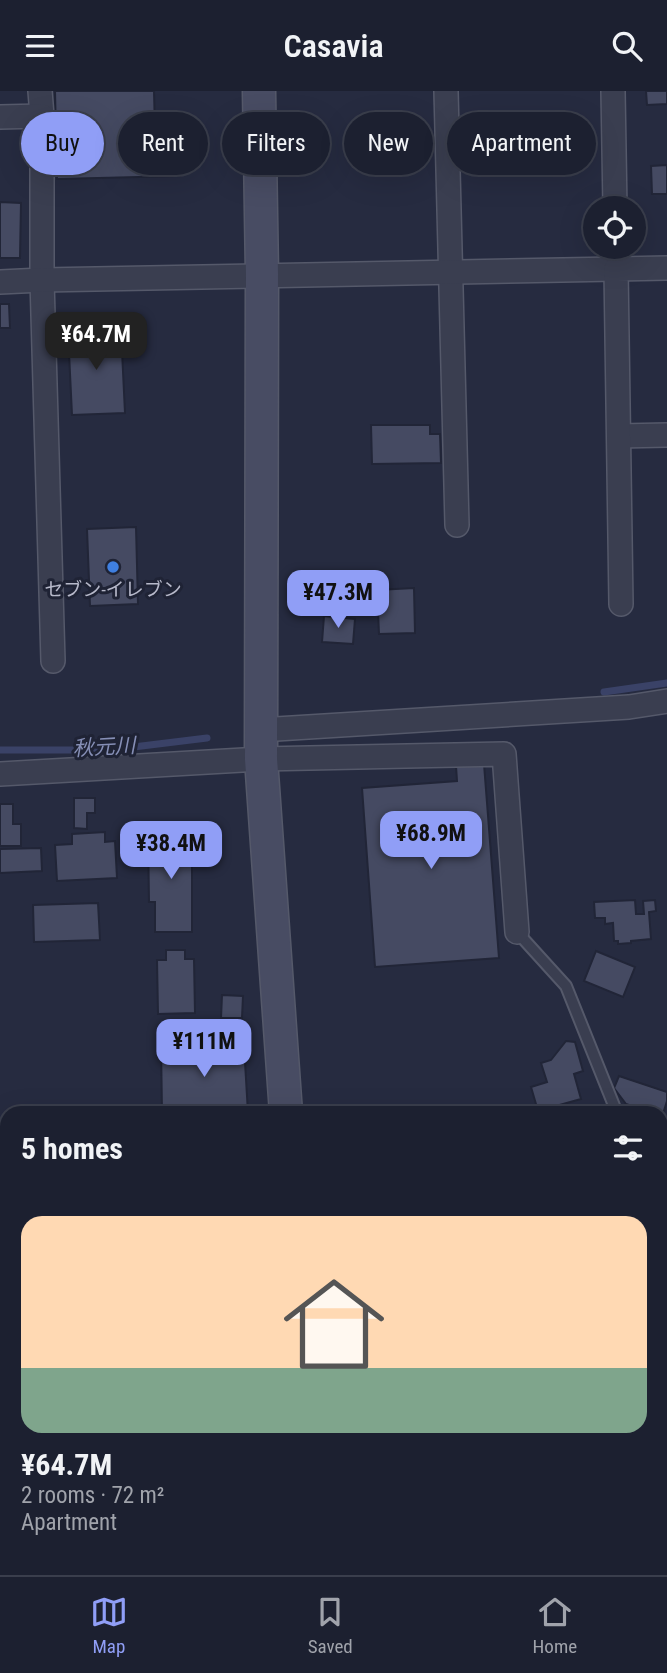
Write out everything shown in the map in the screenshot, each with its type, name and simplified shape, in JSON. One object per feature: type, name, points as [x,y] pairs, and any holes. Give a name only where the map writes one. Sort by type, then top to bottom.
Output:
[{"type":"street","points":[[40,91],[42,112]]},
{"type":"street","points":[[259,91],[262,275],[260,745],[286,1106]]},
{"type":"street","points":[[446,91],[457,525]]},
{"type":"street","points":[[613,91],[615,196]]},
{"type":"street","points":[[0,117],[21,116]]},
{"type":"street","points":[[42,175],[42,280],[53,661]]},
{"type":"street","points":[[0,282],[450,271],[603,259]]},
{"type":"street","points":[[616,259],[621,604]]},
{"type":"street","points":[[621,259],[667,268]]},
{"type":"street","points":[[619,436],[667,435]]},
{"type":"street","points":[[0,774],[667,701]]},
{"type":"street","points":[[260,745],[504,754],[517,933]]},
{"type":"lane","points":[[517,933],[566,986],[614,1106]]},
{"type":"building","points":[[55,91],[154,91],[155,112],[118,112],[118,175],[180,176],[57,179],[57,175],[104,175],[104,112],[55,112]]},
{"type":"building","points":[[646,91],[667,91],[667,104],[647,105]]},
{"type":"building","points":[[667,165],[667,194],[652,194],[651,166]]},
{"type":"building","points":[[0,202],[21,203],[20,258],[0,258]]},
{"type":"building","points":[[0,304],[9,304],[10,328],[0,328]]},
{"type":"building","points":[[121,330],[125,413],[72,415],[68,332]]},
{"type":"building","points":[[371,425],[430,425],[430,434],[440,434],[441,463],[372,464]]},
{"type":"building","name":"セブン-イレブン","points":[[136,527],[138,604],[90,606],[87,529]]},
{"type":"building","points":[[414,588],[415,633],[379,634],[377,590]]},
{"type":"building","points":[[324,616],[355,619],[353,644],[322,642]]},
{"type":"building","points":[[484,764],[499,958],[375,967],[362,788],[457,781],[456,766]]},
{"type":"building","points":[[74,798],[95,798],[95,813],[87,813],[87,829],[74,828]]},
{"type":"building","points":[[0,804],[13,804],[13,824],[21,824],[21,846],[0,846]]},
{"type":"building","points":[[105,832],[105,842],[115,841],[117,878],[57,881],[55,845],[72,844],[72,834]]},
{"type":"building","points":[[183,833],[183,845],[198,845],[198,863],[192,863],[192,932],[155,932],[155,902],[149,902],[148,834]]},
{"type":"building","points":[[41,848],[42,871],[0,873],[0,849]]},
{"type":"building","points":[[635,900],[636,914],[644,914],[643,901],[655,900],[656,911],[649,912],[651,939],[618,944],[618,941],[614,941],[613,923],[605,924],[605,918],[595,918],[594,902]]},
{"type":"building","points":[[98,903],[100,940],[34,942],[33,905]]},
{"type":"building","points":[[166,950],[185,950],[185,959],[194,959],[195,1013],[158,1014],[157,960],[166,960]]},
{"type":"building","points":[[596,951],[635,967],[623,997],[584,981]]},
{"type":"building","points":[[222,995],[243,996],[242,1018],[221,1018]]},
{"type":"building","points":[[566,1041],[575,1042],[583,1071],[574,1074],[581,1099],[556,1106],[537,1106],[531,1087],[547,1082],[541,1063],[551,1060]]},
{"type":"building","points":[[161,1045],[244,1045],[248,1106],[162,1106]]},
{"type":"building","points":[[619,1076],[667,1092],[667,1101],[665,1106],[632,1106],[626,1104],[614,1088]]},
{"type":"waterway","name":"秋元川","points":[[604,692],[667,683]]},
{"type":"waterway","name":"秋元川","points":[[0,750],[109,750],[207,738]]},
{"type":"place","name":"セブン-イレブン","points":[[113,567]]}]
